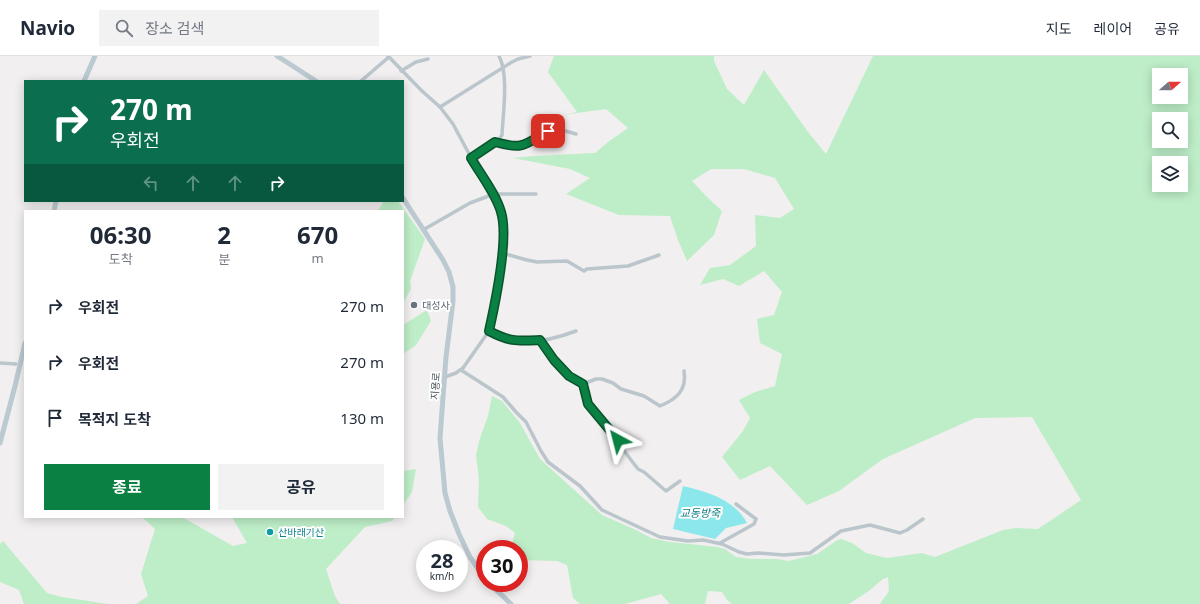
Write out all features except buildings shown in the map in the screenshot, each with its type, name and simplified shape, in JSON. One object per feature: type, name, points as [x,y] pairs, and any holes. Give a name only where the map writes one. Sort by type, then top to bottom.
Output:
[{"type":"street","points":[[84,80],[95,56]]},
{"type":"street","points":[[278,56],[314,80]]},
{"type":"street","points":[[471,158],[495,142],[502,135],[504,78],[502,63],[499,56]]},
{"type":"street","points":[[440,107],[518,59],[530,56]]},
{"type":"street","points":[[362,80],[388,57],[440,107],[453,124],[482,178],[494,194],[501,211],[503,220],[502,253],[489,331],[479,348],[461,370],[445,377]]},
{"type":"street","points":[[401,70],[406,69],[416,62],[428,59]]},
{"type":"street","points":[[495,142],[510,146],[520,146],[535,140],[548,131],[556,132],[562,130],[576,134]]},
{"type":"street","points":[[423,230],[470,203],[494,194],[536,194]]},
{"type":"street","name":"지용로","points":[[404,200],[443,260],[449,272],[453,286],[440,438],[445,493],[450,511],[459,534],[476,566]]},
{"type":"street","points":[[502,253],[537,262],[567,261],[584,271],[587,269],[628,266],[659,256]]},
{"type":"street","points":[[489,331],[504,339],[515,341],[561,337],[576,331]]},
{"type":"street","points":[[540,340],[554,360],[569,376],[583,384],[588,404],[618,440],[621,447],[638,469],[644,472],[666,491],[680,481]]},
{"type":"street","points":[[0,443],[24,347]]},
{"type":"street","points":[[0,362],[16,364]]},
{"type":"street","points":[[461,370],[485,384],[503,397],[526,422],[548,462],[580,486],[602,510],[660,537],[688,541],[703,540],[719,543],[747,554],[758,552],[784,555],[810,553],[840,530],[870,525],[900,533],[923,520]]},
{"type":"street","points":[[583,384],[596,379],[602,379],[613,383],[621,389],[644,396],[660,406],[675,397],[683,388],[686,380],[684,371]]},
{"type":"street","points":[[719,543],[754,524],[756,519],[736,504]]},
{"type":"street","points":[[498,592],[511,604]]},
{"type":"green space","points":[[554,56],[714,56],[714,61],[727,89],[744,105],[764,70],[808,132],[826,154],[873,56],[1200,56],[1200,604],[880,604],[889,591],[888,577],[883,579],[849,604],[732,604],[727,600],[722,592],[708,591],[705,604],[670,604],[661,594],[625,604],[580,604],[573,598],[567,565],[557,561],[528,560],[528,540],[513,540],[515,533],[506,526],[487,519],[478,507],[479,480],[476,455],[488,416],[492,396],[502,401],[520,423],[540,459],[602,515],[651,538],[670,542],[718,547],[725,549],[736,557],[789,561],[817,554],[841,539],[852,543],[866,553],[887,558],[922,553],[935,557],[1003,530],[1016,528],[1038,529],[1081,500],[1032,417],[975,418],[883,459],[839,491],[807,505],[770,466],[740,480],[722,457],[743,431],[750,418],[739,400],[755,392],[775,386],[782,354],[760,343],[757,319],[774,315],[782,292],[764,271],[739,286],[723,279],[700,285],[710,268],[730,265],[756,246],[755,215],[780,218],[794,209],[775,178],[744,169],[711,169],[692,181],[722,211],[714,235],[687,261],[670,216],[619,215],[566,194],[590,178],[570,169],[513,158],[595,153],[628,128],[606,109],[562,115],[577,112],[548,72]]},
{"type":"green space","points":[[383,202],[399,202],[425,239],[410,281],[411,289],[404,301],[404,210],[379,210]]},
{"type":"green space","points":[[427,310],[431,321],[416,345],[404,353],[404,324]]},
{"type":"green space","points":[[416,469],[412,492],[404,504],[404,471]]},
{"type":"green space","points":[[143,518],[184,518],[233,546],[247,543],[233,518],[394,518],[392,521],[365,527],[326,569],[335,596],[340,604],[136,604],[148,596],[141,574],[155,529]]},
{"type":"green space","points":[[3,541],[47,593],[62,597],[108,604],[24,604],[19,590],[0,582],[0,544]]},
{"type":"water","name":"교동방죽","points":[[683,486],[710,494],[727,502],[742,515],[747,523],[726,528],[715,539],[673,529]]},
{"type":"place","name":"대성사","points":[[414,305]]},
{"type":"place","name":"산바래기산","points":[[270,532]]},
{"type":"route","points":[[548,131],[535,140],[520,146],[510,146],[495,142],[471,158],[482,178],[494,194],[503,220],[502,253],[489,331],[504,339],[515,341],[540,340],[554,360],[569,376],[583,384],[588,404],[618,440]]}]
